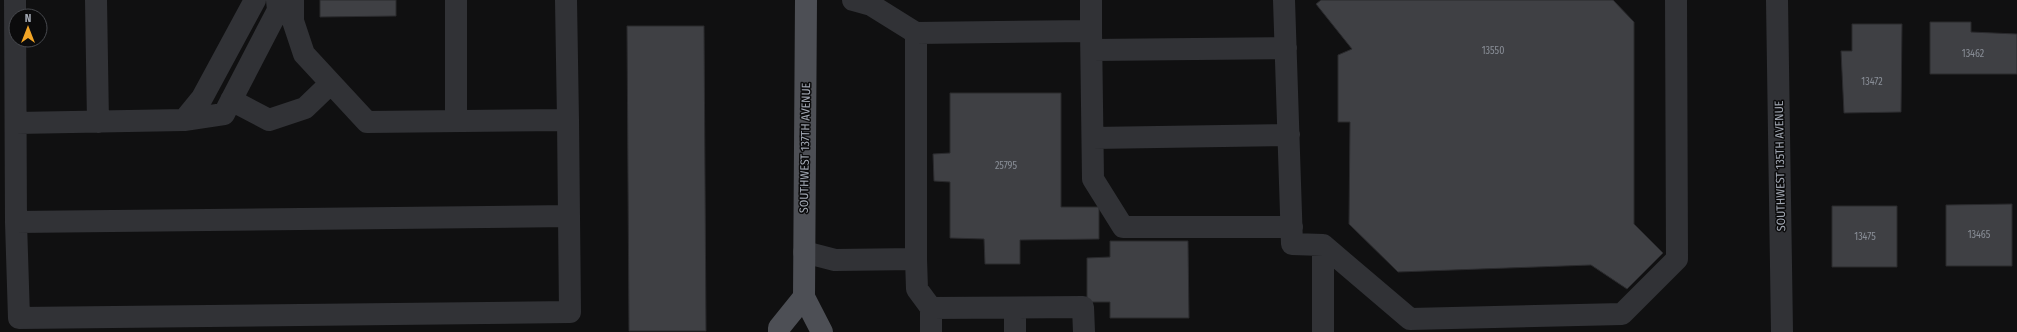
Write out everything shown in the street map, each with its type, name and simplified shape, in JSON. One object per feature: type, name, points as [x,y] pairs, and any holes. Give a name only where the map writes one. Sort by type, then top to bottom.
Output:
[{"type":"main road","name":"SOUTHWEST 137TH AVENUE","points":[[809,0],[804,297],[822,332]]},
{"type":"main road","points":[[779,332],[779,328],[804,297]]},
{"type":"street","points":[[15,0],[16,222],[19,325],[570,312],[566,0]]},
{"type":"street","points":[[96,0],[98,122]]},
{"type":"street","points":[[184,120],[202,98],[255,0]]},
{"type":"street","points":[[16,123],[184,120],[224,114],[278,10],[277,0]]},
{"type":"street","points":[[293,0],[293,21],[304,54],[367,122],[568,120]]},
{"type":"street","points":[[456,0],[456,121]]},
{"type":"street","points":[[853,0],[871,5],[916,33],[1286,48]]},
{"type":"street","points":[[1091,0],[1093,179],[1123,227],[1292,227]]},
{"type":"street","points":[[1284,0],[1292,244],[1323,244],[1410,319],[1419,325],[1542,324],[1622,314],[1677,259],[1676,0]]},
{"type":"street","name":"SOUTHWEST 135TH AVENUE","points":[[1777,0],[1782,332]]},
{"type":"street","points":[[916,33],[917,289],[931,308],[931,332]]},
{"type":"street","points":[[231,100],[269,120],[305,108],[331,83]]},
{"type":"street","points":[[1093,138],[1289,135]]},
{"type":"street","points":[[16,222],[569,216]]},
{"type":"street","points":[[1323,244],[1323,332]]},
{"type":"street","points":[[804,252],[836,260],[916,259]]},
{"type":"street","points":[[931,308],[1083,307],[1084,332]]},
{"type":"street","points":[[1015,308],[1015,332]]},
{"type":"building","points":[[320,0],[396,0],[396,16],[320,17]]},
{"type":"building","points":[[1321,0],[1613,0],[1634,22],[1634,224],[1663,253],[1627,289],[1591,265],[1398,272],[1349,224],[1350,122],[1338,122],[1338,55],[1352,49],[1316,4]]},
{"type":"building","points":[[1930,22],[1971,22],[1971,32],[2017,34],[2017,74],[1930,74]]},
{"type":"building","points":[[1852,24],[1902,24],[1901,112],[1844,113],[1841,51],[1852,51]]},
{"type":"building","points":[[627,26],[704,26],[706,331],[629,331]]},
{"type":"building","points":[[950,93],[1061,93],[1061,207],[1099,207],[1099,239],[1020,240],[1020,264],[985,264],[984,239],[950,238],[950,182],[934,181],[933,154],[950,153]]},
{"type":"building","points":[[2012,204],[2012,266],[1946,266],[1946,205]]},
{"type":"building","points":[[1832,206],[1897,206],[1897,267],[1832,267]]},
{"type":"building","points":[[1110,241],[1188,241],[1189,318],[1110,318],[1110,302],[1087,302],[1087,258],[1110,257]]}]
